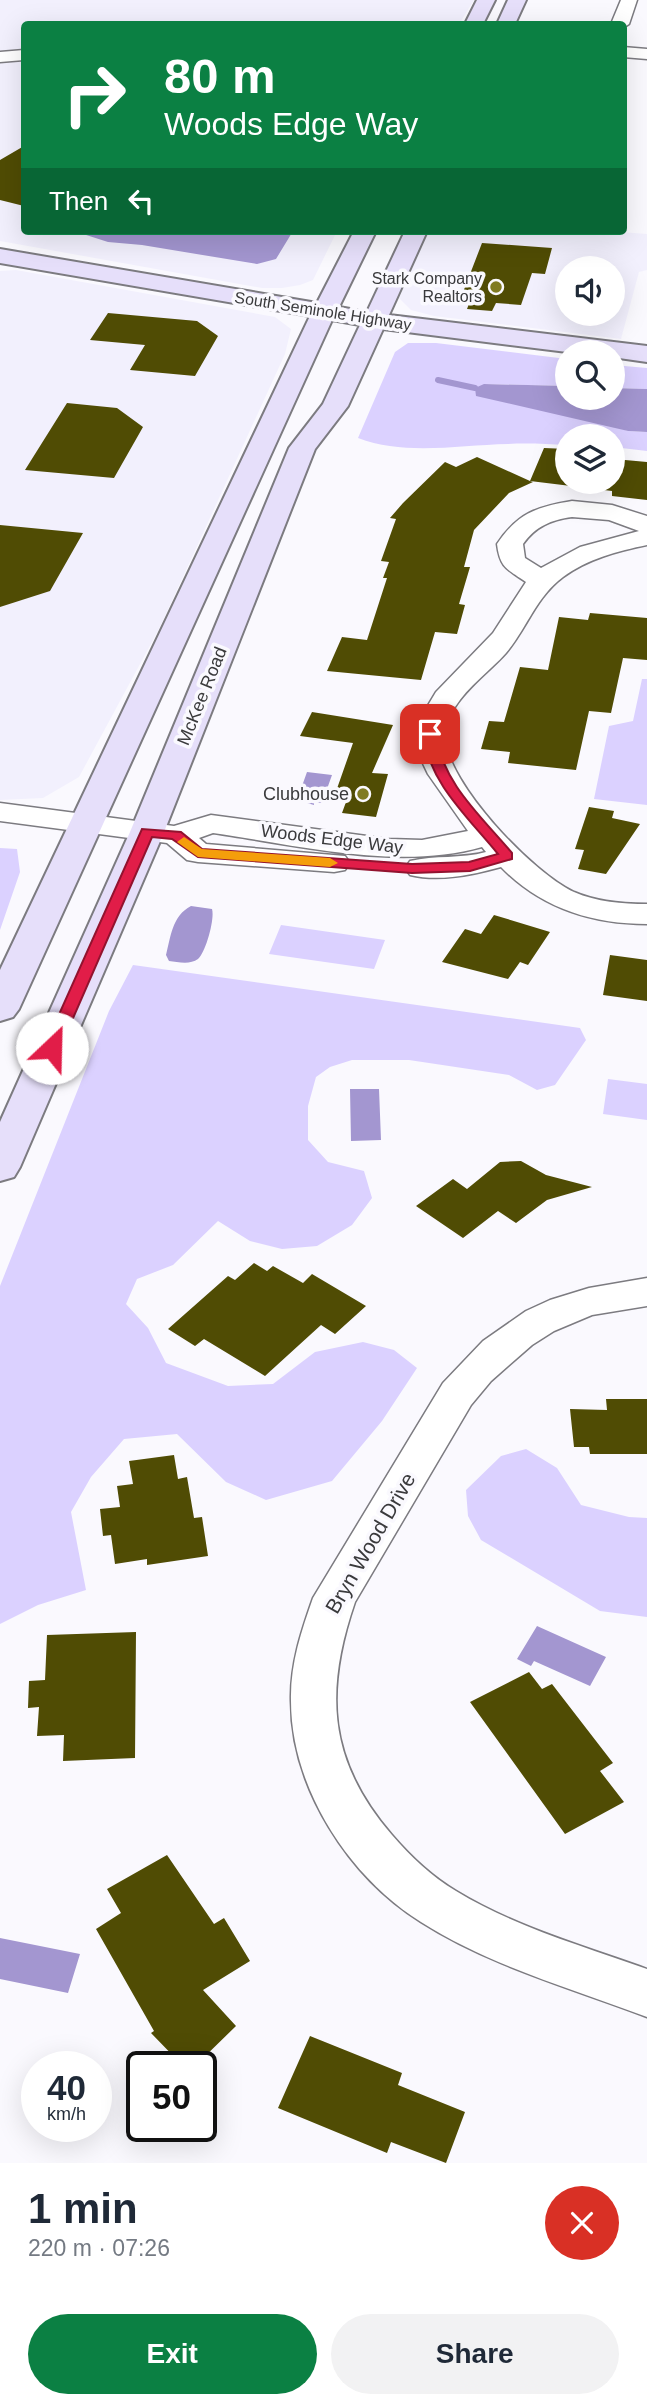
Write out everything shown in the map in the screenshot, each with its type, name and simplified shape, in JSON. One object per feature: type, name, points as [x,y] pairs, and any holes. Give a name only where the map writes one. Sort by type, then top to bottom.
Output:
[{"type":"main road","points":[[476,21],[486,0]]},
{"type":"main road","points":[[507,21],[517,0]]},
{"type":"main road","name":"McKee Road","points":[[0,1167],[131,830],[324,313],[363,235]]},
{"type":"main road","name":"McKee Road","points":[[0,1009],[131,830],[302,448],[335,406],[414,235]]},
{"type":"main road","name":"South Seminole Highway","points":[[0,256],[374,321],[647,354]]},
{"type":"main road","points":[[302,448],[303,409],[330,348],[333,332],[324,313]]},
{"type":"street","points":[[621,21],[629,0]]},
{"type":"street","points":[[627,52],[647,54]]},
{"type":"street","points":[[0,57],[21,55]]},
{"type":"street","points":[[542,580],[512,561],[510,544],[521,527],[536,518],[586,509],[613,512],[647,525]]},
{"type":"street","points":[[647,537],[595,551],[566,564],[542,580],[522,602],[498,645],[454,690],[439,711],[430,734],[432,755],[442,777],[498,845],[530,878],[572,902],[598,910],[647,914]]},
{"type":"street","points":[[0,813],[131,830]]},
{"type":"street","name":"Woods Edge Way","points":[[131,830],[198,853],[412,869],[470,866],[498,845]]},
{"type":"street","name":"Bryn Wood Drive","points":[[647,1292],[582,1303],[541,1320],[508,1340],[480,1366],[457,1394],[335,1598],[321,1630],[314,1667],[313,1705],[317,1741],[326,1776],[340,1806],[369,1845],[405,1882],[446,1911],[505,1938],[647,1993]]},
{"type":"shaded area","points":[[0,0],[474,0],[461,21],[21,21],[21,235],[335,235],[313,280],[282,288],[262,288],[0,241]]},
{"type":"shaded area","points":[[647,234],[647,270],[639,272],[625,324],[625,256],[555,256],[555,326],[624,326],[621,339],[434,316],[411,310],[399,298],[427,235]]},
{"type":"shaded area","points":[[86,235],[291,235],[276,259],[257,264],[108,242]]},
{"type":"shaded area","points":[[16,270],[275,317],[291,329],[285,354],[160,627],[79,777],[43,798],[0,800],[0,271]]},
{"type":"shaded area","points":[[408,343],[436,343],[555,358],[555,386],[484,384],[555,407],[555,410],[564,410],[607,424],[555,424],[555,445],[413,448],[394,447],[358,438],[395,352]]},
{"type":"shaded area","points":[[625,366],[647,368],[647,389],[625,388]]},
{"type":"shaded area","points":[[484,384],[555,386],[555,410],[625,410],[625,388],[647,389],[647,432],[625,430],[625,424],[598,424],[476,396],[475,388]]},
{"type":"shaded area","points":[[625,430],[647,432],[647,451],[625,448]]},
{"type":"shaded area","points":[[642,679],[647,679],[647,805],[594,799],[609,726],[633,721]]},
{"type":"shaded area","points":[[307,772],[332,775],[322,803],[314,802],[314,805],[297,800]]},
{"type":"shaded area","points":[[0,848],[17,849],[20,872],[0,930]]},
{"type":"shaded area","points":[[191,906],[212,909],[211,927],[204,950],[195,961],[169,961],[166,955],[173,927],[180,915]]},
{"type":"shaded area","points":[[281,925],[385,940],[374,969],[269,954]]},
{"type":"shaded area","points":[[133,965],[580,1028],[586,1040],[555,1085],[537,1090],[509,1075],[409,1060],[352,1060],[330,1067],[316,1077],[308,1106],[308,1140],[328,1162],[364,1171],[372,1198],[352,1225],[317,1246],[282,1249],[250,1241],[218,1221],[173,1265],[137,1279],[126,1304],[148,1328],[166,1363],[228,1386],[273,1384],[315,1352],[363,1342],[394,1350],[417,1368],[382,1421],[332,1481],[266,1500],[226,1482],[177,1434],[124,1439],[91,1477],[71,1512],[86,1590],[38,1605],[0,1624],[0,1286],[109,1011]]},
{"type":"shaded area","points":[[608,1079],[647,1084],[647,1120],[603,1114]]},
{"type":"shaded area","points":[[350,1089],[379,1089],[381,1140],[351,1141]]},
{"type":"shaded area","points":[[526,1449],[557,1468],[581,1505],[629,1517],[647,1518],[647,1617],[600,1611],[481,1540],[468,1516],[466,1490],[501,1456]]},
{"type":"shaded area","points":[[537,1626],[606,1657],[590,1686],[534,1661],[531,1666],[517,1659]]},
{"type":"shaded area","points":[[0,1938],[80,1954],[68,1993],[0,1979]]},
{"type":"building","points":[[21,148],[21,205],[0,200],[0,160]]},
{"type":"building","name":"Stark Company Realtors","points":[[482,243],[552,248],[545,274],[532,273],[521,305],[496,303],[492,311],[467,309],[470,301],[460,300]]},
{"type":"building","points":[[108,313],[197,321],[218,336],[195,376],[130,370],[145,345],[90,340]]},
{"type":"building","points":[[67,403],[117,408],[143,427],[114,478],[25,470]]},
{"type":"building","points":[[544,448],[555,448],[555,484],[530,481]]},
{"type":"building","points":[[477,457],[533,482],[509,493],[474,530],[464,567],[470,567],[459,604],[465,605],[457,634],[435,632],[421,680],[327,671],[342,637],[367,640],[387,578],[383,578],[389,562],[381,561],[396,519],[390,518],[445,462],[456,467]]},
{"type":"building","points":[[625,460],[647,462],[647,500],[612,496],[625,494]]},
{"type":"building","points":[[0,525],[83,533],[50,591],[0,607]]},
{"type":"building","points":[[590,613],[647,618],[647,660],[623,658],[611,713],[589,711],[576,770],[508,763],[510,752],[481,749],[489,721],[504,722],[520,667],[548,670],[559,617],[588,620]]},
{"type":"building","points":[[312,712],[393,725],[372,773],[388,774],[376,817],[342,813],[346,802],[333,800],[353,743],[300,736]]},
{"type":"building","points":[[589,807],[614,811],[612,818],[640,824],[606,874],[578,869],[584,850],[575,849]]},
{"type":"building","points":[[494,915],[550,932],[528,965],[520,962],[508,979],[442,962],[465,929],[481,934]]},
{"type":"building","points":[[610,955],[647,960],[647,1001],[603,995]]},
{"type":"building","points":[[521,1161],[546,1175],[592,1187],[547,1200],[516,1223],[498,1211],[463,1238],[416,1206],[453,1179],[467,1189],[500,1162]]},
{"type":"building","points":[[254,1263],[267,1271],[273,1266],[303,1283],[312,1274],[366,1306],[335,1334],[321,1325],[265,1376],[204,1339],[195,1346],[168,1329],[228,1276],[235,1280]]},
{"type":"building","points":[[606,1399],[647,1399],[647,1454],[590,1454],[589,1447],[574,1447],[570,1409],[607,1410]]},
{"type":"building","points":[[174,1455],[178,1479],[187,1477],[194,1518],[202,1517],[208,1556],[147,1565],[147,1559],[115,1564],[111,1535],[103,1536],[100,1509],[120,1507],[117,1486],[133,1484],[129,1461]]},
{"type":"building","points":[[136,1632],[135,1758],[63,1761],[64,1735],[37,1736],[39,1707],[28,1708],[29,1681],[45,1680],[47,1635]]},
{"type":"building","points":[[529,1672],[542,1689],[552,1684],[613,1763],[600,1771],[624,1802],[565,1834],[470,1702]]},
{"type":"building","points":[[167,1855],[214,1924],[224,1918],[250,1961],[203,1990],[236,2026],[210,2051],[168,2051],[151,2033],[154,2031],[96,1929],[121,1913],[107,1889]]},
{"type":"building","points":[[310,2036],[402,2073],[398,2085],[465,2112],[446,2163],[391,2142],[387,2153],[278,2108]]},
{"type":"waterway","points":[[438,380],[475,388]]},
{"type":"slow traffic","points":[[184,842],[198,853],[330,863]]},
{"type":"place","name":"Stark Company Realtors","points":[[496,287]]},
{"type":"place","name":"Clubhouse","points":[[363,794]]},
{"type":"route","points":[[52,1048],[147,832],[176,835],[198,853],[412,869],[470,866],[507,856],[442,777],[432,755],[430,734]]}]
